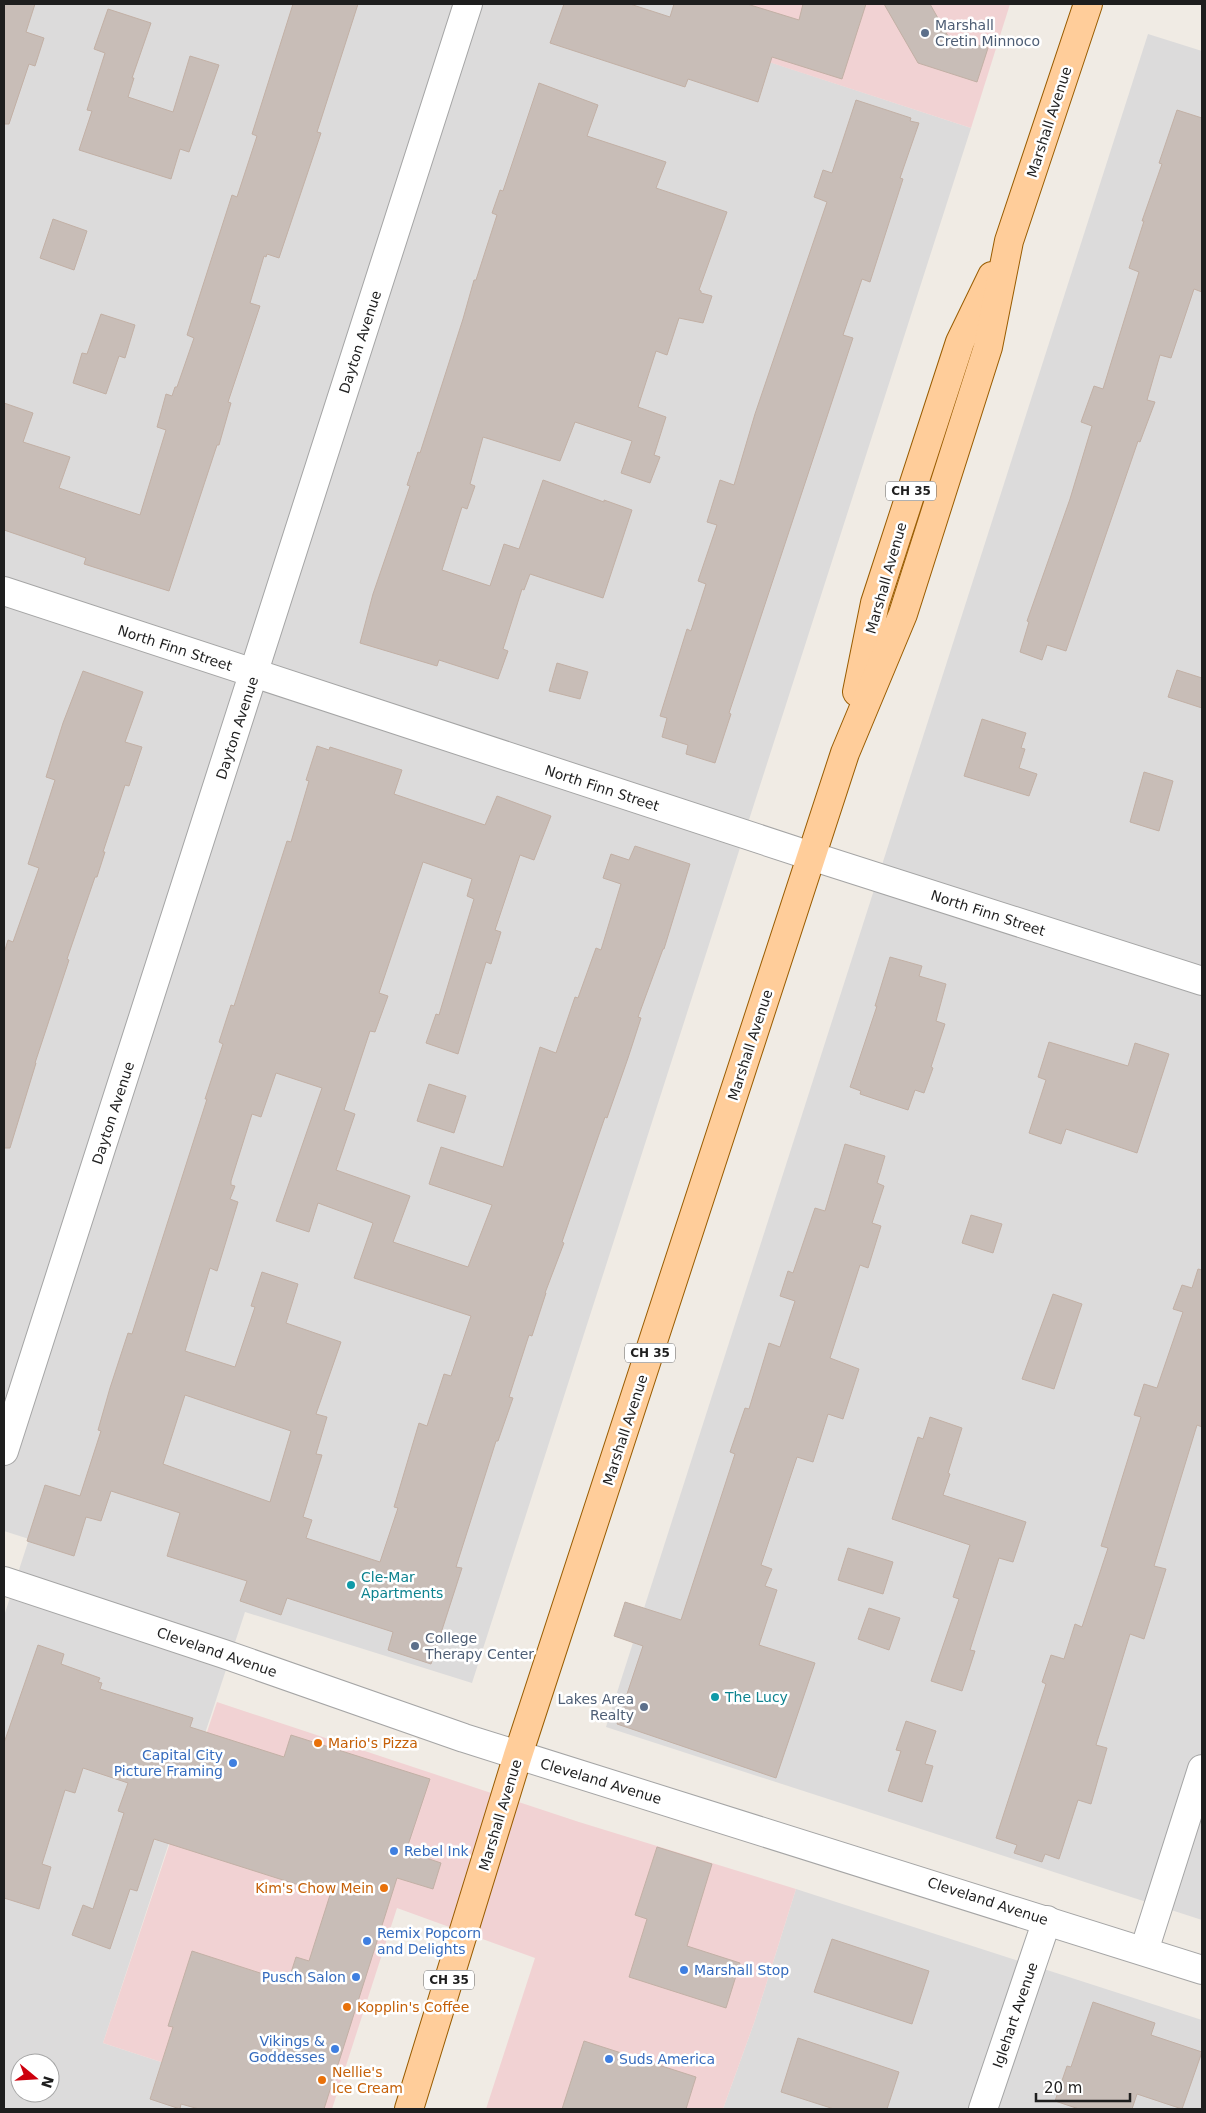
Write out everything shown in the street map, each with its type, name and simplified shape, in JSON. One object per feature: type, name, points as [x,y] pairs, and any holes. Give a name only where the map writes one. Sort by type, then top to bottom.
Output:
[{"type":"main road","name":"Marshall Avenue","points":[[410,2109],[518,1755],[844,753],[903,614],[988,348],[1009,241],[1088,4]]},
{"type":"street","name":"Dayton Avenue","points":[[4,1451],[468,4]]},
{"type":"street","name":"North Finn Street","points":[[4,592],[811,856],[1202,981]]},
{"type":"street","name":"Cleveland Avenue","points":[[4,1581],[234,1657],[518,1755],[1202,1970]]},
{"type":"street","points":[[1144,1951],[1202,1769]]},
{"type":"street","name":"Iglehart Avenue","points":[[983,2109],[1047,1920]]},
{"type":"shaded area","points":[[4,4],[744,4],[730,49],[971,128],[472,1683],[245,1612],[103,2043],[207,2077],[197,2109],[4,2109],[4,1616],[29,1539],[4,1531]]},
{"type":"shaded area","points":[[744,4],[1010,4],[971,128],[729,49]]},
{"type":"shaded area","points":[[1148,34],[1202,51],[1202,1920],[606,1727]]},
{"type":"shaded area","points":[[217,1702],[579,1822],[796,1889],[754,2023],[723,2109],[486,2109],[535,1958],[397,1908],[332,2109],[197,2109],[207,2077],[103,2043]]},
{"type":"shaded area","points":[[796,1889],[1202,2020],[1202,2109],[723,2109],[754,2023]]},
{"type":"building","points":[[4,4],[35,4],[26,32],[44,38],[35,66],[29,64],[9,124],[4,124]]},
{"type":"building","points":[[293,4],[358,4],[317,132],[321,133],[279,258],[267,254],[266,257],[264,256],[250,303],[260,306],[228,402],[231,403],[219,445],[217,445],[169,591],[84,564],[86,558],[4,530],[4,403],[33,413],[23,442],[70,457],[59,488],[140,515],[166,430],[157,427],[166,394],[172,396],[175,387],[177,387],[194,338],[187,335],[232,195],[237,197],[257,136],[252,134]]},
{"type":"building","points":[[564,4],[630,4],[670,17],[674,4],[747,4],[799,20],[803,4],[866,4],[842,79],[772,57],[758,102],[688,79],[685,87],[550,43]]},
{"type":"building","points":[[884,4],[930,4],[948,36],[988,48],[977,82],[918,63]]},
{"type":"building","points":[[108,9],[151,23],[132,78],[134,78],[128,97],[173,112],[190,56],[219,65],[189,152],[180,149],[171,179],[79,150],[92,111],[87,110],[105,53],[94,49]]},
{"type":"building","points":[[539,83],[598,105],[587,136],[666,162],[656,188],[727,212],[699,290],[701,293],[712,296],[703,323],[679,318],[667,355],[656,351],[638,407],[666,417],[654,455],[660,457],[650,483],[621,473],[632,441],[575,422],[560,461],[483,437],[470,484],[475,486],[467,509],[462,507],[442,570],[490,586],[504,544],[519,549],[543,480],[632,510],[603,598],[530,574],[524,590],[522,589],[503,649],[508,651],[498,679],[439,660],[437,666],[360,643],[373,594],[410,486],[407,485],[418,452],[420,453],[474,280],[476,280],[497,215],[492,213],[500,190],[503,191]]},
{"type":"building","points":[[856,100],[911,118],[910,121],[919,123],[900,178],[903,179],[870,282],[862,279],[843,335],[853,338],[729,713],[731,714],[715,763],[686,754],[688,745],[662,737],[667,718],[660,716],[687,629],[691,631],[706,584],[698,581],[717,525],[707,522],[720,480],[734,485],[755,414],[827,202],[814,197],[823,170],[832,173]]},
{"type":"building","points":[[1177,110],[1202,118],[1202,292],[1194,289],[1171,358],[1160,355],[1147,400],[1155,402],[1140,442],[1138,441],[1066,651],[1047,645],[1042,660],[1020,652],[1029,622],[1027,621],[1070,499],[1092,426],[1081,422],[1094,386],[1103,389],[1139,272],[1129,268],[1144,221],[1142,221],[1162,164],[1159,163]]},
{"type":"building","points":[[53,219],[87,231],[74,270],[40,258]]},
{"type":"building","points":[[101,314],[135,325],[125,358],[119,356],[106,394],[73,383],[82,353],[87,354]]},
{"type":"building","points":[[557,663],[588,672],[580,699],[549,691]]},
{"type":"building","points":[[1177,670],[1202,678],[1202,708],[1168,697]]},
{"type":"building","points":[[83,671],[143,692],[125,742],[142,747],[129,786],[125,785],[103,852],[105,852],[97,877],[95,877],[67,959],[69,960],[35,1063],[10,1148],[4,1148],[4,953],[8,940],[13,942],[39,868],[28,864],[55,780],[46,777],[63,723]]},
{"type":"building","points":[[982,719],[1026,733],[1021,748],[1025,749],[1019,768],[1037,774],[1029,796],[964,776]]},
{"type":"building","points":[[317,746],[329,750],[330,747],[402,770],[394,794],[485,825],[497,796],[551,816],[534,860],[520,855],[495,930],[501,932],[491,964],[486,962],[458,1054],[426,1043],[436,1014],[439,1015],[474,899],[467,896],[472,879],[423,862],[379,993],[388,996],[375,1032],[370,1031],[344,1110],[355,1114],[336,1170],[410,1196],[393,1242],[468,1267],[492,1205],[429,1184],[441,1147],[503,1167],[540,1047],[556,1053],[575,997],[578,998],[596,948],[601,950],[621,884],[603,878],[611,854],[629,860],[635,846],[690,864],[664,949],[638,1017],[641,1018],[628,1058],[607,1118],[605,1117],[532,1336],[529,1335],[509,1397],[513,1398],[498,1441],[496,1441],[456,1567],[462,1568],[431,1664],[388,1650],[393,1632],[287,1598],[281,1615],[240,1601],[247,1581],[167,1556],[180,1513],[111,1491],[101,1521],[86,1517],[74,1556],[27,1541],[45,1485],[80,1496],[101,1431],[98,1430],[110,1388],[128,1333],[132,1334],[207,1099],[205,1099],[223,1044],[219,1042],[231,1005],[234,1006],[287,841],[291,842],[309,781],[306,780]],"holes":[[[276,1073],[322,1088],[276,1221],[309,1232],[318,1203],[373,1223],[354,1278],[471,1316],[451,1376],[444,1374],[427,1426],[419,1423],[394,1507],[398,1508],[380,1562],[306,1538],[312,1520],[303,1517],[322,1455],[316,1454],[327,1417],[316,1414],[341,1342],[286,1323],[298,1284],[262,1272],[251,1306],[255,1307],[235,1367],[185,1351],[210,1268],[217,1271],[238,1202],[230,1199],[235,1186],[231,1185],[231,1181],[252,1114],[261,1117]],[[185,1395],[291,1431],[270,1502],[163,1464]]]},
{"type":"building","points":[[1144,772],[1173,781],[1159,831],[1130,822]]},
{"type":"building","points":[[890,957],[922,966],[919,976],[946,984],[936,1021],[945,1024],[931,1067],[933,1068],[924,1093],[915,1090],[908,1110],[860,1094],[861,1091],[850,1087],[877,1006],[875,1006]]},
{"type":"building","points":[[1049,1042],[1128,1066],[1135,1043],[1169,1054],[1137,1153],[1066,1129],[1061,1144],[1029,1133],[1046,1080],[1038,1077]]},
{"type":"building","points":[[429,1084],[466,1096],[454,1133],[417,1121]]},
{"type":"building","points":[[845,1144],[885,1156],[877,1183],[884,1186],[872,1223],[881,1226],[868,1268],[860,1265],[830,1358],[859,1369],[843,1419],[828,1414],[813,1462],[797,1457],[761,1565],[772,1569],[765,1586],[777,1590],[759,1645],[815,1663],[776,1778],[617,1724],[643,1646],[614,1636],[625,1602],[681,1620],[735,1454],[730,1452],[745,1408],[749,1409],[769,1343],[780,1347],[795,1301],[780,1296],[788,1271],[793,1273],[815,1208],[825,1211]]},
{"type":"building","points":[[971,1215],[1002,1224],[993,1253],[962,1243]]},
{"type":"building","points":[[1198,1269],[1202,1270],[1202,1427],[1197,1425],[1154,1566],[1166,1569],[1144,1639],[1130,1634],[1096,1745],[1107,1748],[1091,1804],[1078,1800],[1059,1859],[1045,1854],[1042,1862],[1014,1853],[1017,1845],[996,1838],[1046,1684],[1042,1682],[1051,1655],[1064,1659],[1075,1624],[1082,1627],[1108,1548],[1101,1546],[1141,1417],[1134,1415],[1144,1384],[1157,1388],[1183,1312],[1173,1309],[1182,1285],[1192,1288]]},
{"type":"building","points":[[1053,1294],[1082,1304],[1054,1389],[1022,1379]]},
{"type":"building","points":[[930,1417],[962,1428],[943,1495],[1026,1522],[1013,1562],[999,1558],[970,1650],[975,1651],[962,1691],[931,1681],[959,1599],[953,1597],[970,1545],[892,1519],[918,1437],[923,1439]]},
{"type":"building","points":[[848,1548],[893,1562],[883,1594],[838,1580]]},
{"type":"building","points":[[869,1608],[900,1618],[889,1650],[858,1639]]},
{"type":"building","points":[[38,1645],[64,1654],[61,1664],[100,1678],[98,1682],[102,1683],[100,1689],[193,1718],[190,1727],[284,1757],[291,1735],[430,1779],[406,1851],[441,1863],[433,1889],[397,1878],[324,2109],[199,2109],[181,2104],[180,2109],[150,2099],[173,2027],[168,2026],[192,1951],[288,1982],[296,1957],[309,1961],[330,1895],[154,1839],[137,1891],[130,1889],[110,1949],[72,1935],[83,1905],[93,1909],[124,1813],[118,1811],[128,1783],[83,1768],[75,1793],[65,1790],[42,1864],[51,1867],[39,1909],[4,1898],[4,1743]]},
{"type":"building","points":[[906,1721],[936,1731],[925,1764],[933,1766],[922,1802],[888,1791],[901,1751],[896,1750]]},
{"type":"building","points":[[657,1847],[712,1864],[687,1946],[740,1963],[726,2008],[629,1977],[647,1919],[635,1915]]},
{"type":"building","points":[[832,1939],[929,1971],[912,2024],[814,1992]]},
{"type":"building","points":[[1093,2002],[1155,2023],[1151,2035],[1202,2052],[1182,2109],[1137,2094],[1132,2109],[1079,2109],[1055,2101],[1067,2066],[1071,2067]]},
{"type":"building","points":[[798,2038],[899,2072],[887,2109],[834,2109],[781,2092]]},
{"type":"building","name":"Suds America","points":[[584,2041],[696,2077],[686,2109],[562,2109]]},
{"type":"place","name":"Marshall Cretin Minnoco","points":[[925,33]]},
{"type":"place","name":"Cle-Mar Apartments","points":[[351,1585]]},
{"type":"place","name":"College Therapy Center","points":[[415,1646]]},
{"type":"place","name":"The Lucy","points":[[715,1697]]},
{"type":"place","name":"Lakes Area Realty","points":[[644,1707]]},
{"type":"place","name":"Mario's Pizza","points":[[318,1743]]},
{"type":"place","name":"Capital City Picture Framing","points":[[233,1763]]},
{"type":"place","name":"Rebel Ink","points":[[394,1851]]},
{"type":"place","name":"Kim's Chow Mein","points":[[384,1888]]},
{"type":"place","name":"Remix Popcorn and Delights","points":[[367,1941]]},
{"type":"place","name":"Marshall Stop","points":[[684,1970]]},
{"type":"place","name":"Pusch Salon","points":[[356,1977]]},
{"type":"place","name":"Kopplin's Coffee","points":[[347,2007]]},
{"type":"place","name":"Vikings & Goddesses","points":[[335,2049]]},
{"type":"place","name":"Suds America","points":[[609,2059]]},
{"type":"place","name":"Nellie's Ice Cream","points":[[322,2080]]}]
